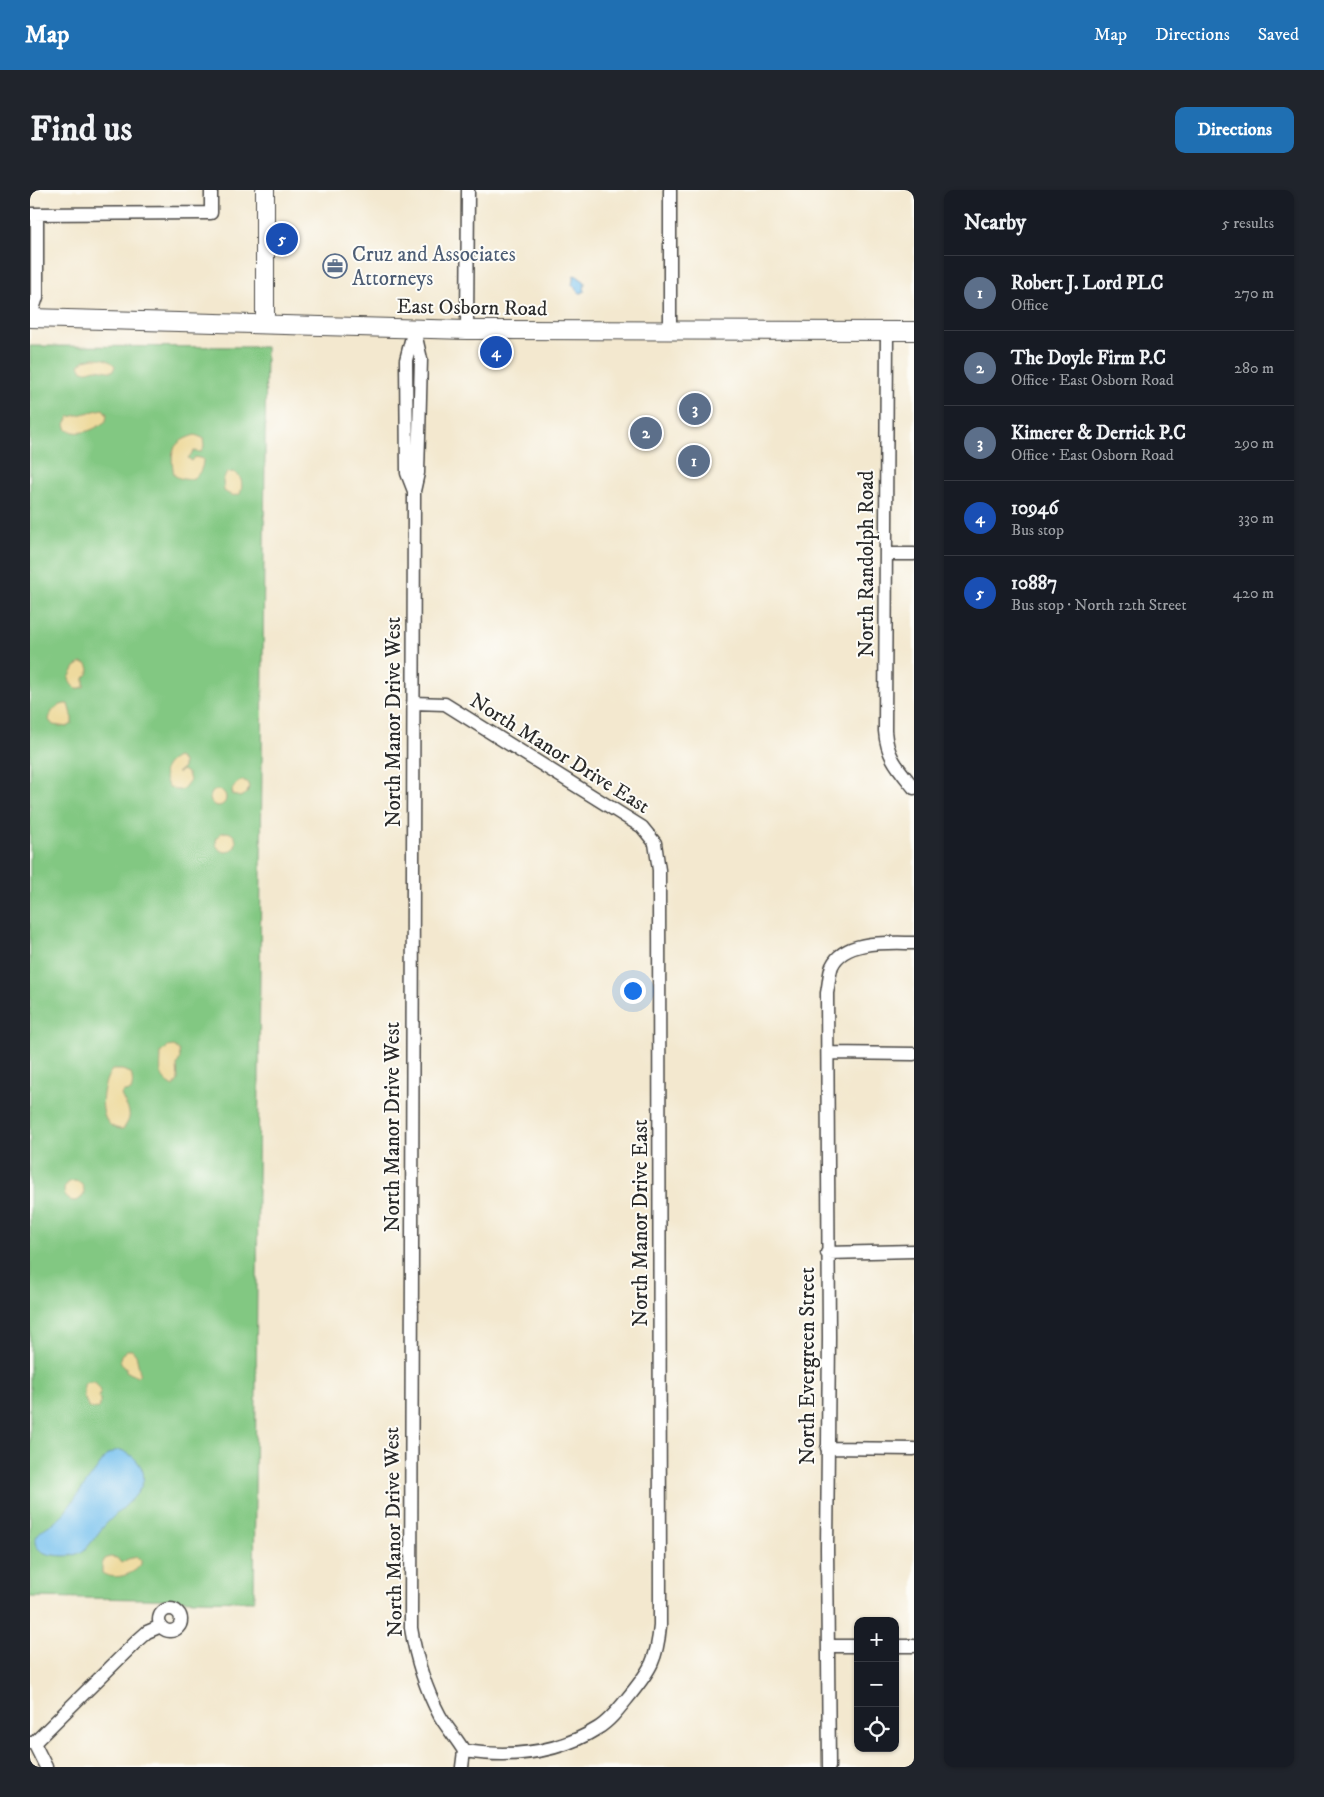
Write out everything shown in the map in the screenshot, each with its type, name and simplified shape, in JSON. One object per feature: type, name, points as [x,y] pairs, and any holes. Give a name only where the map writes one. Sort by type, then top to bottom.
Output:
[{"type":"main road","points":[[265,190],[265,324]]},
{"type":"main road","name":"East Osborn Road","points":[[30,318],[467,330],[914,331]]},
{"type":"street","points":[[30,318],[38,297],[34,257],[34,214],[211,214],[211,190]]},
{"type":"street","points":[[467,330],[468,190]]},
{"type":"street","points":[[670,190],[670,331]]},
{"type":"street","name":"North Manor Drive West","points":[[414,329],[421,360],[418,473],[414,490],[411,1628],[416,1657],[431,1695],[441,1717],[464,1751]]},
{"type":"street","name":"North Manor Drive West","points":[[414,329],[406,360],[407,473],[414,490]]},
{"type":"street","name":"North Randolph Road","points":[[887,331],[886,744],[896,765],[914,788]]},
{"type":"street","points":[[407,409],[420,409]]},
{"type":"street","points":[[886,554],[914,554]]},
{"type":"street","name":"North Manor Drive East","points":[[413,703],[445,704],[642,827],[655,843],[659,870],[660,1626],[658,1649],[650,1669],[618,1710],[599,1728],[550,1749],[531,1753],[487,1754],[464,1751]]},
{"type":"street","name":"North Evergreen Street","points":[[829,1767],[828,993],[832,965],[840,956],[857,946],[879,943],[914,943]]},
{"type":"street","points":[[828,1053],[914,1054]]},
{"type":"street","points":[[828,1253],[914,1251]]},
{"type":"street","points":[[828,1448],[914,1449]]},
{"type":"street","points":[[46,1767],[32,1743],[138,1640],[148,1632],[161,1626]]},
{"type":"street","points":[[828,1646],[854,1646]]},
{"type":"street","points":[[899,1646],[914,1646]]},
{"type":"street","points":[[462,1767],[464,1751]]},
{"type":"green space","points":[[30,346],[266,347],[254,1601],[30,1597]]},
{"type":"sand","points":[[94,358],[108,360],[115,366],[113,371],[95,369],[82,371],[79,365],[85,360]]},
{"type":"sand","points":[[103,409],[107,414],[106,421],[97,427],[82,432],[67,430],[65,424],[69,417]]},
{"type":"sand","points":[[195,435],[203,438],[204,447],[201,452],[194,451],[188,458],[192,461],[195,457],[203,459],[201,470],[194,478],[180,478],[174,475],[172,460],[174,449],[181,441]]},
{"type":"sand","points":[[233,472],[239,476],[242,488],[240,494],[236,495],[224,491],[223,480],[227,473]]},
{"type":"sand","points":[[81,663],[87,664],[89,669],[88,674],[84,678],[84,687],[76,689],[71,684],[69,678],[75,667]]},
{"type":"sand","points":[[64,704],[68,704],[72,724],[67,727],[53,725],[49,720],[52,711]]},
{"type":"sand","points":[[177,757],[181,759],[183,768],[177,773],[183,770],[188,774],[190,780],[182,790],[175,790],[168,786],[165,777],[166,766]]},
{"type":"sand","points":[[242,780],[247,782],[249,787],[247,793],[240,797],[233,795],[232,790]]},
{"type":"sand","points":[[218,790],[224,792],[226,798],[224,804],[218,806],[212,804],[210,798],[212,792]]},
{"type":"sand","points":[[226,832],[233,835],[236,842],[233,849],[226,852],[219,849],[216,842],[219,835]]},
{"type":"sand","points":[[174,1046],[179,1050],[180,1058],[177,1065],[178,1080],[174,1087],[162,1076],[161,1052],[168,1047]]},
{"type":"sand","points":[[112,1070],[122,1070],[131,1073],[132,1078],[131,1091],[124,1092],[121,1095],[129,1112],[129,1119],[123,1129],[114,1127],[108,1122],[102,1105],[105,1085]]},
{"type":"sand","points":[[74,1181],[81,1184],[84,1191],[81,1198],[74,1201],[67,1198],[64,1191],[67,1184]]},
{"type":"sand","points":[[127,1350],[132,1350],[136,1355],[140,1373],[137,1377],[126,1371],[126,1367],[120,1361],[121,1355]]},
{"type":"sand","points":[[95,1382],[101,1391],[99,1408],[89,1408],[84,1397],[84,1384]]},
{"type":"sand","points":[[110,1557],[117,1558],[121,1563],[137,1557],[141,1560],[141,1564],[129,1574],[112,1577],[102,1573],[102,1564],[105,1559]]},
{"type":"water","points":[[574,275],[585,282],[584,292],[580,293],[572,285]]},
{"type":"water","points":[[121,1450],[137,1461],[144,1475],[143,1482],[134,1497],[81,1552],[65,1556],[50,1555],[40,1550],[35,1543],[38,1534],[62,1516],[107,1455]]},
{"type":"place","name":"10887","points":[[282,239]]},
{"type":"place","name":"Cruz and Associates Attorneys","points":[[335,266]]},
{"type":"place","name":"10946","points":[[496,352]]},
{"type":"place","name":"Kimerer & Derrick P.C","points":[[695,409]]},
{"type":"place","name":"The Doyle Firm P.C","points":[[646,433]]},
{"type":"place","name":"Robert J. Lord PLC","points":[[694,461]]}]
